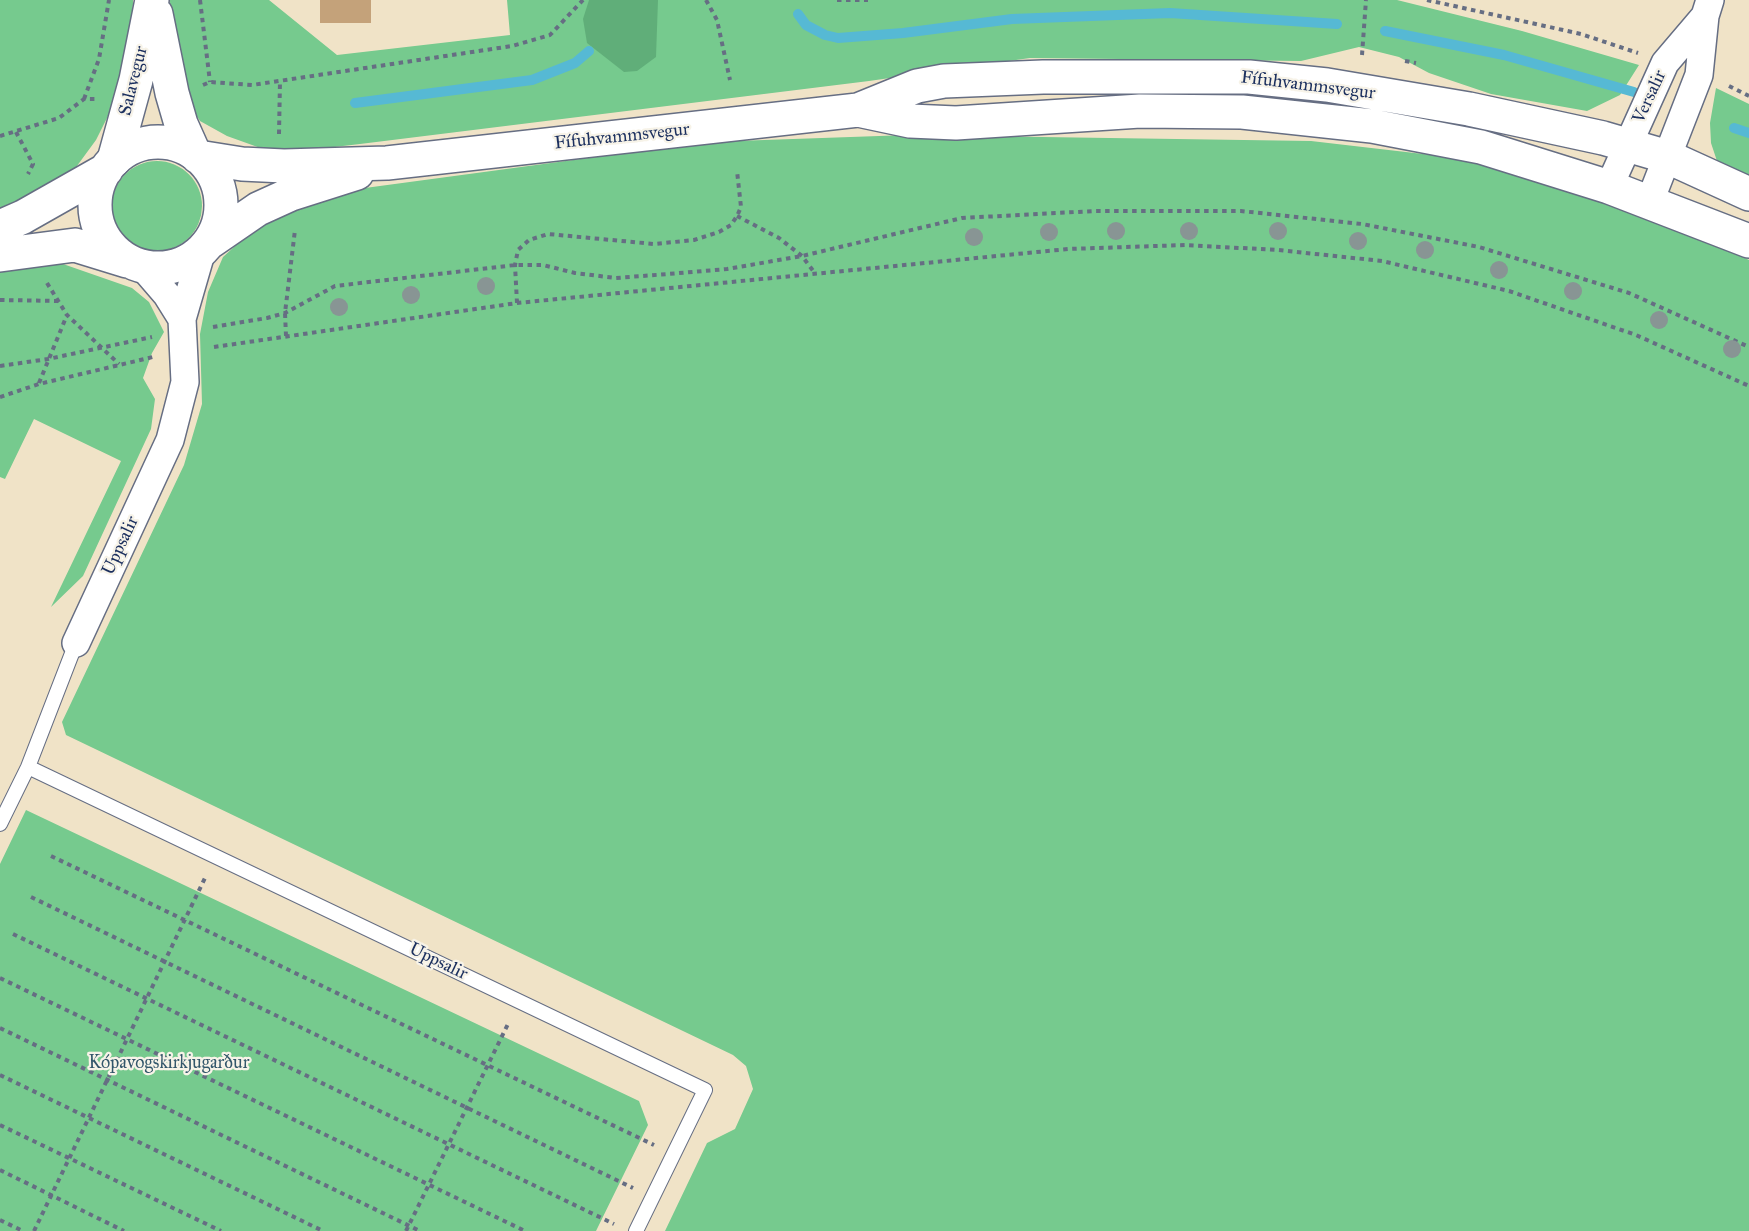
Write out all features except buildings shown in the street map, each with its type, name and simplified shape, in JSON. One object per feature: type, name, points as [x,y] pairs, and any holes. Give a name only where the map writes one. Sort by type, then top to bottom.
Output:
[{"type":"main road","name":"Salavegur","points":[[153,0],[172,93],[181,124],[196,155]]},
{"type":"main road","name":"Salavegur","points":[[110,165],[136,80],[153,0]]},
{"type":"main road","name":"Fífuhvammsvegur","points":[[196,155],[242,164],[387,163],[858,110],[917,86],[944,81],[1043,77],[1249,77],[1327,85],[1469,109],[1628,144],[1668,157],[1749,194]]},
{"type":"main road","name":"Fífuhvammsvegur","points":[[858,110],[910,121],[956,123],[1140,111],[1265,115],[1372,126],[1481,147],[1650,201],[1749,241]]},
{"type":"main road","points":[[0,227],[23,217],[110,165],[132,148],[152,142],[174,144],[196,155],[217,182],[221,200],[220,218],[206,246],[184,263],[163,268],[135,264],[75,245],[0,255]]},
{"type":"main road","name":"Fífuhvammsvegur","points":[[206,246],[258,209],[291,194],[387,163]]},
{"type":"main road","points":[[110,165],[97,189],[95,210],[100,231],[112,248],[135,264]]},
{"type":"street","name":"Versalir","points":[[1609,187],[1665,63],[1708,8]]},
{"type":"street","name":"Versalir","points":[[1650,201],[1699,75],[1708,8]]},
{"type":"street","name":"Uppsalir","points":[[75,643],[170,440],[185,382],[184,334],[206,246]]},
{"type":"street","points":[[135,264],[167,295],[184,334]]},
{"type":"lane","name":"Uppsalir","points":[[0,824],[28,766],[75,643]]},
{"type":"lane","name":"Uppsalir","points":[[28,766],[705,1090],[636,1231]]},
{"type":"path","points":[[0,136],[59,118],[84,99],[99,59],[109,0]]},
{"type":"path","points":[[200,0],[210,82]]},
{"type":"path","points":[[194,89],[210,82],[252,85],[512,46],[550,35],[583,0]]},
{"type":"path","points":[[706,0],[717,20],[730,81]]},
{"type":"path","points":[[837,0],[868,0]]},
{"type":"path","points":[[1362,55],[1366,0]]},
{"type":"path","points":[[1427,0],[1581,34],[1642,54]]},
{"type":"path","points":[[279,143],[280,81]]},
{"type":"path","points":[[1729,86],[1749,96]]},
{"type":"path","points":[[84,99],[102,99]]},
{"type":"path","points":[[16,132],[33,164],[27,177]]},
{"type":"path","points":[[517,303],[515,264],[518,250],[529,240],[548,234],[654,244],[694,240],[731,225],[737,216],[741,207],[737,171]]},
{"type":"path","points":[[0,366],[48,359],[100,346],[248,322],[285,313],[334,286],[515,264],[543,265],[575,273],[616,278],[727,269],[802,256],[962,219],[1095,211],[1241,211],[1362,224],[1479,247],[1629,293],[1749,347]]},
{"type":"path","points":[[737,216],[778,238],[802,256],[815,273]]},
{"type":"path","points":[[286,336],[285,313],[295,228]]},
{"type":"path","points":[[0,397],[39,384],[119,364],[184,334],[286,336],[517,303],[1068,249],[1185,245],[1278,250],[1382,261],[1519,294],[1636,335],[1749,386]]},
{"type":"path","points":[[44,278],[61,301],[67,315],[119,364]]},
{"type":"path","points":[[0,300],[61,301]]},
{"type":"path","points":[[39,384],[67,315]]},
{"type":"path","points":[[51,856],[674,1154]]},
{"type":"path","points":[[34,1231],[215,856]]},
{"type":"path","points":[[31,897],[653,1198]]},
{"type":"path","points":[[13,934],[617,1226]]},
{"type":"path","points":[[0,978],[525,1231]]},
{"type":"path","points":[[406,1231],[519,1001]]},
{"type":"path","points":[[0,1028],[420,1231]]},
{"type":"path","points":[[0,1075],[323,1231]]},
{"type":"path","points":[[0,1125],[221,1231]]},
{"type":"path","points":[[0,1170],[124,1231]]},
{"type":"path","points":[[0,1220],[23,1231]]},
{"type":"green space","points":[[0,0],[133,0],[133,4],[126,55],[109,114],[96,140],[74,170],[40,196],[0,209]]},
{"type":"green space","points":[[170,0],[269,0],[337,55],[510,35],[507,0],[1397,0],[1522,31],[1639,65],[1620,95],[1587,111],[1491,94],[1429,73],[1399,57],[1359,47],[1301,61],[1030,58],[869,81],[360,144],[300,151],[266,150],[227,136],[200,121],[187,101],[169,29]]},
{"type":"green space","points":[[589,0],[658,0],[656,57],[637,71],[624,72],[587,43],[583,19]]},
{"type":"green space","points":[[1716,88],[1749,104],[1749,177],[1717,161],[1711,143],[1710,123]]},
{"type":"green space","points":[[908,135],[1311,141],[1466,159],[1676,225],[1749,260],[1749,1231],[665,1231],[707,1143],[735,1129],[753,1089],[746,1066],[733,1055],[66,735],[62,722],[184,465],[202,404],[200,334],[208,292],[223,257],[257,226],[309,201],[365,188],[707,142]]},
{"type":"green space","points":[[148,161],[166,161],[182,168],[195,181],[202,197],[202,215],[195,231],[182,244],[166,251],[148,251],[132,244],[119,231],[112,215],[112,197],[119,181],[132,168]]},
{"type":"green space","points":[[63,264],[132,288],[149,302],[164,332],[152,353],[143,378],[155,399],[151,429],[83,576],[51,607],[121,461],[34,419],[5,479],[0,477],[0,266]]},
{"type":"green space","name":"Kópavogskirkjugarður","points":[[26,810],[639,1101],[648,1125],[596,1231],[0,1231],[0,864]]},
{"type":"waterway","points":[[798,14],[806,25],[825,35],[838,38],[903,33],[1012,19],[1170,13],[1337,24]]},
{"type":"waterway","points":[[1385,31],[1504,55],[1634,92]]},
{"type":"waterway","points":[[355,103],[532,80],[575,63],[589,51]]},
{"type":"waterway","points":[[1734,128],[1749,133]]}]
